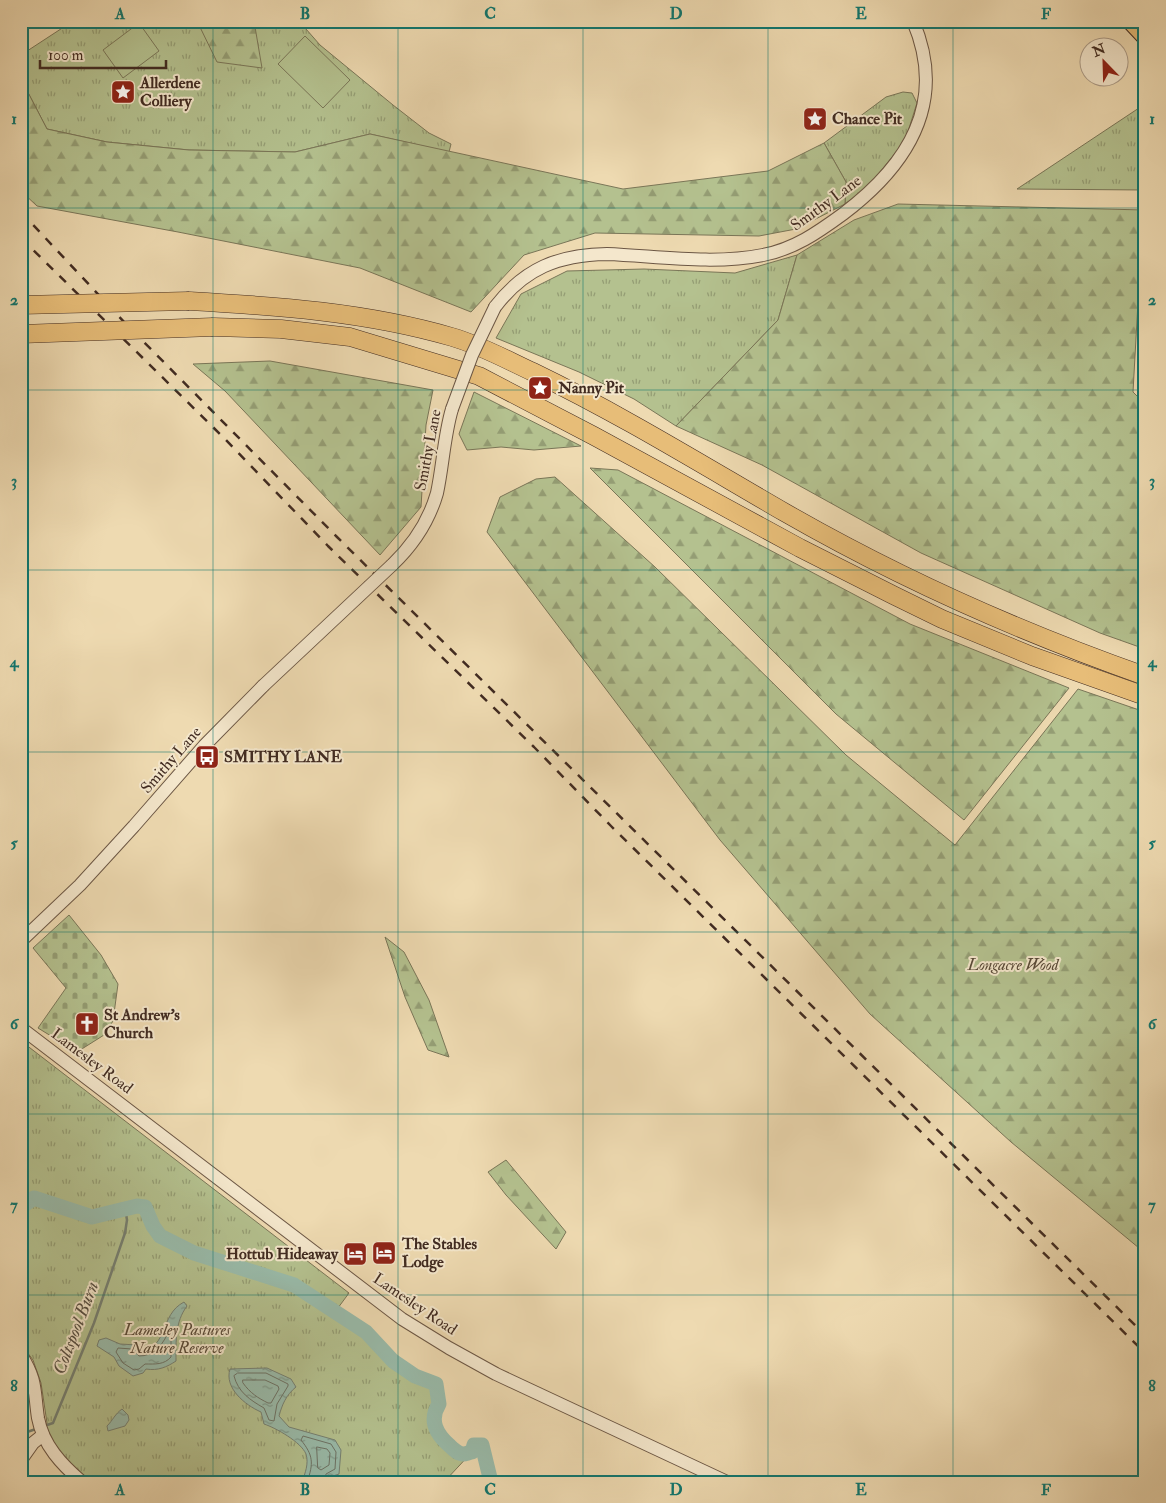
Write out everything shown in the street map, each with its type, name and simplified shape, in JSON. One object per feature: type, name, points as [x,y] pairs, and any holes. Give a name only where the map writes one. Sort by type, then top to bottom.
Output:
[{"type":"highway","points":[[21,305],[189,301],[282,306],[373,318],[454,337],[514,363],[596,404],[804,523],[899,574],[1032,634],[1145,676]]},
{"type":"highway","points":[[21,334],[213,327],[281,330],[350,337],[479,376],[602,440],[800,548],[942,619],[1032,656],[1145,696]]},
{"type":"main road","points":[[1130,21],[1145,37]]},
{"type":"street","name":"Smithy Lane","points":[[21,941],[80,886],[204,746],[264,686],[392,565],[411,544],[431,511],[437,492],[445,437],[452,409],[472,355],[495,307],[510,290],[527,275],[547,264],[587,254],[737,259],[764,255],[790,248],[815,234],[873,190],[897,162],[920,121],[925,97],[925,69],[920,40],[913,21]]},
{"type":"street","name":"Lamesley Road","points":[[21,1028],[402,1319],[496,1374],[727,1482]]},
{"type":"street","points":[[21,1355],[30,1368],[34,1382],[38,1419],[43,1435],[57,1458],[82,1482]]},
{"type":"street","points":[[21,1460],[33,1443],[43,1435]]},
{"type":"green space","points":[[73,21],[299,21],[320,45],[393,105],[429,133],[451,144],[449,152],[370,134],[295,152],[189,150],[107,142],[47,129],[21,79],[21,55]]},
{"type":"green space","points":[[197,21],[254,21],[262,68],[217,62]]},
{"type":"green space","points":[[139,23],[159,51],[123,78],[103,50]]},
{"type":"green space","points":[[305,36],[350,80],[323,108],[278,64]]},
{"type":"green space","points":[[21,79],[47,129],[107,142],[189,150],[295,152],[370,134],[623,189],[768,171],[824,143],[846,182],[845,204],[796,229],[759,236],[595,233],[524,255],[471,312],[360,268],[37,206],[21,191]]},
{"type":"green space","points":[[903,92],[912,93],[917,103],[905,141],[867,188],[845,204],[846,182],[824,143],[886,97]]},
{"type":"green space","points":[[1145,104],[1145,190],[1017,189]]},
{"type":"green space","points":[[898,204],[1145,210],[1133,392],[1145,404],[1145,649],[1100,633],[921,553],[762,465],[676,426],[778,320],[797,255],[854,220]]},
{"type":"green space","points":[[797,255],[778,320],[676,426],[634,399],[579,372],[496,338],[521,294],[567,271],[644,269],[735,273]]},
{"type":"green space","points":[[270,361],[433,390],[426,425],[421,507],[380,555],[225,391],[193,364]]},
{"type":"green space","points":[[474,392],[581,446],[534,450],[501,447],[467,450],[459,434]]},
{"type":"green space","points":[[590,468],[618,470],[910,624],[1069,688],[964,820],[836,714]]},
{"type":"green space","name":"Longacre Wood","points":[[555,477],[655,567],[846,755],[955,845],[1078,689],[1145,712],[1145,1253],[1011,1142],[870,1014],[720,840],[487,532],[500,497],[536,479]]},
{"type":"green space","points":[[69,915],[101,955],[118,984],[113,1021],[104,1035],[77,1052],[38,1028],[66,988],[33,948]]},
{"type":"green space","points":[[385,937],[404,952],[429,1000],[449,1057],[428,1050],[405,997]]},
{"type":"green space","name":"Lamesley Pastures Nature Reserve","points":[[21,1041],[349,1293],[335,1312],[366,1332],[393,1361],[415,1376],[436,1384],[439,1404],[434,1412],[435,1430],[443,1441],[456,1452],[464,1454],[472,1452],[444,1482],[82,1482],[43,1435],[47,1423],[41,1383],[33,1360],[21,1344]]},
{"type":"green space","points":[[506,1160],[566,1232],[556,1249],[506,1195],[488,1172]]},
{"type":"water","points":[[184,1302],[187,1306],[178,1325],[176,1361],[169,1365],[158,1369],[146,1369],[143,1373],[133,1376],[119,1366],[114,1357],[97,1346],[99,1340],[106,1338],[120,1344],[137,1345],[140,1351],[149,1349],[160,1338],[176,1308]]},
{"type":"water","points":[[267,1368],[291,1379],[296,1387],[285,1400],[279,1416],[289,1427],[335,1440],[341,1450],[339,1474],[330,1477],[328,1482],[302,1482],[307,1461],[303,1449],[288,1436],[264,1424],[261,1412],[237,1395],[230,1383],[230,1369]]},
{"type":"water","points":[[122,1409],[128,1415],[129,1420],[125,1426],[108,1431],[107,1426]]},
{"type":"waterway","points":[[21,1207],[34,1198],[92,1217],[137,1206],[145,1207],[153,1226],[160,1236],[194,1253],[294,1285],[366,1332],[393,1361],[415,1376],[436,1384],[439,1404],[434,1421],[438,1432],[445,1441],[460,1453],[472,1452],[474,1445],[482,1445],[491,1482]]},
{"type":"waterway","name":"Coltspool Burn","points":[[44,1426],[53,1423],[94,1323],[125,1233],[127,1220],[125,1208]]},
{"type":"waterway","name":"Coltspool Burn","points":[[21,1434],[36,1429]]},
{"type":"railway","points":[[21,212],[126,324],[337,537],[1145,1335]]},
{"type":"railway","points":[[21,238],[224,438],[328,546],[534,747],[611,826],[1145,1353]]},
{"type":"place","name":"Allerdene Colliery","points":[[123,92]]},
{"type":"place","name":"Chance Pit","points":[[815,119]]},
{"type":"place","name":"Nanny Pit","points":[[540,388]]},
{"type":"place","name":"SMITHY LANE","points":[[207,757]]},
{"type":"place","name":"St Andrew's Church","points":[[87,1024]]},
{"type":"place","name":"The Stables Lodge","points":[[384,1253]]},
{"type":"place","name":"Hottub Hideaway","points":[[355,1254]]}]
